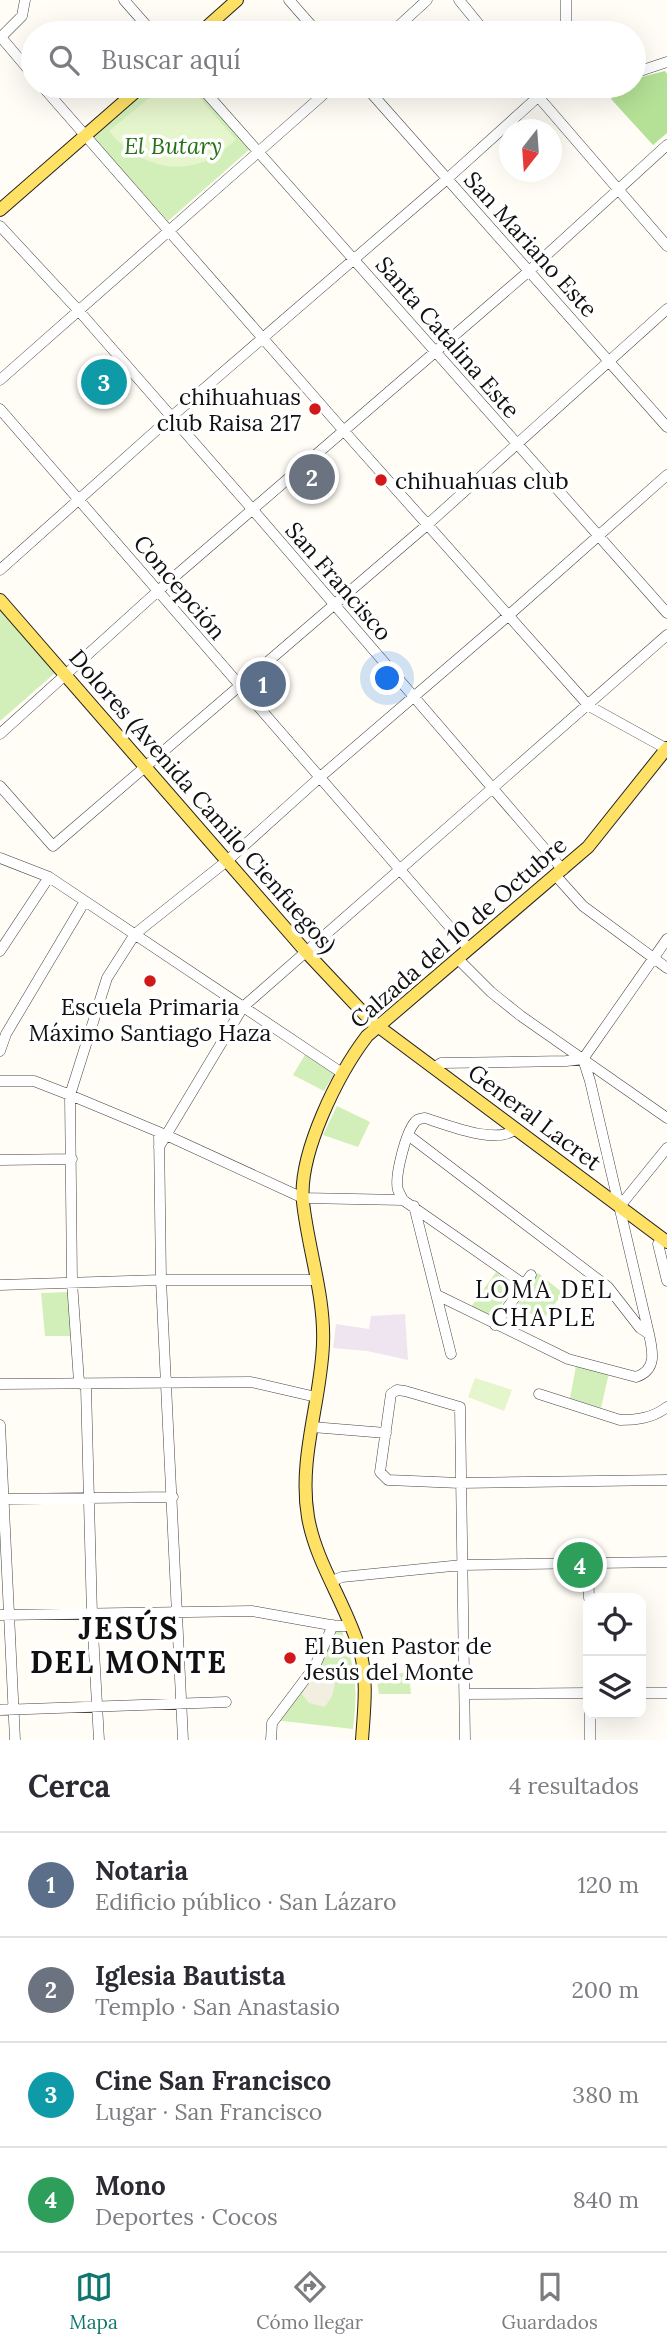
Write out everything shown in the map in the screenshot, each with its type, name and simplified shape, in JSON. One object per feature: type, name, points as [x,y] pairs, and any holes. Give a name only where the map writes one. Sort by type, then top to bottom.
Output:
[{"type":"main road","points":[[213,21],[237,0]]},
{"type":"main road","points":[[0,211],[128,98]]},
{"type":"main road","name":"Dolores (Avenida Camilo Cienfuegos)","points":[[0,600],[307,953],[378,1027]]},
{"type":"main road","name":"Calzada del 10 de Octubre","points":[[362,1740],[366,1683],[360,1652],[314,1538],[308,1516],[307,1476],[323,1345],[317,1280],[303,1198],[307,1166],[316,1131],[342,1073],[357,1049],[378,1027],[468,948],[588,847],[667,748]]},
{"type":"main road","name":"General Lacret","points":[[378,1027],[665,1240]]},
{"type":"street","points":[[21,61],[0,37],[23,16],[25,0]]},
{"type":"street","points":[[124,0],[142,21]]},
{"type":"street","points":[[289,0],[307,21]]},
{"type":"street","points":[[404,21],[427,0]]},
{"type":"street","points":[[459,0],[476,21]]},
{"type":"street","points":[[566,0],[566,21]]},
{"type":"street","points":[[646,69],[667,62]]},
{"type":"street","points":[[52,98],[589,706],[667,748]]},
{"type":"street","name":"Santa Catalina Este","points":[[211,98],[667,613]]},
{"type":"street","points":[[0,380],[319,98]]},
{"type":"street","name":"San Mariano Este","points":[[376,98],[667,427]]},
{"type":"street","points":[[0,570],[537,98]]},
{"type":"street","points":[[539,98],[667,246]]},
{"type":"street","points":[[0,734],[159,590],[529,271],[667,145]]},
{"type":"street","name":"San Francisco","points":[[0,226],[79,311],[493,789],[583,906],[667,968]]},
{"type":"street","points":[[0,786],[53,846],[427,525],[667,309]]},
{"type":"street","name":"Concepción","points":[[0,410],[468,948]]},
{"type":"street","points":[[79,1382],[72,1282],[70,1095],[107,978],[135,934],[228,860],[667,475]]},
{"type":"street","points":[[183,1740],[161,1280],[159,1147],[163,1134],[243,1007],[667,635]]},
{"type":"street","points":[[0,858],[49,877],[342,1073]]},
{"type":"street","points":[[0,951],[49,877]]},
{"type":"street","points":[[0,1051],[6,1034],[85,901]]},
{"type":"street","points":[[433,1068],[441,1063],[583,1059],[667,939]]},
{"type":"street","points":[[457,958],[491,992],[667,1118]]},
{"type":"street","points":[[437,1295],[568,1359],[636,1377],[645,1374],[653,1360],[649,1334],[583,1059]]},
{"type":"street","points":[[0,1081],[34,1081],[163,1134],[303,1198],[408,1202]]},
{"type":"street","points":[[515,1129],[507,1134],[483,1134],[425,1118],[414,1123],[408,1135],[397,1182],[398,1191],[408,1202],[525,1285]]},
{"type":"street","points":[[408,1135],[608,1287],[640,1328],[649,1334]]},
{"type":"street","points":[[620,1206],[667,1148]]},
{"type":"street","points":[[0,1160],[72,1159]]},
{"type":"street","points":[[408,1202],[437,1295],[451,1354]]},
{"type":"street","points":[[665,1240],[658,1244],[667,1281]]},
{"type":"street","points":[[495,1325],[531,1275]]},
{"type":"street","points":[[0,1285],[161,1280],[317,1280]]},
{"type":"street","points":[[79,1382],[86,1387],[92,1615],[99,1740]]},
{"type":"street","points":[[0,1384],[251,1382],[316,1397]]},
{"type":"street","points":[[466,1740],[460,1483],[460,1407],[397,1390],[391,1394],[380,1472],[383,1478],[388,1480],[460,1483],[667,1480]]},
{"type":"street","points":[[539,1395],[620,1420],[650,1417],[667,1407]]},
{"type":"street","points":[[0,1425],[4,1615],[15,1740]]},
{"type":"street","points":[[312,1427],[386,1433]]},
{"type":"street","points":[[2,1499],[173,1497]]},
{"type":"street","points":[[331,1581],[342,1577],[462,1565],[667,1562]]},
{"type":"street","points":[[588,1565],[589,1593]]},
{"type":"street","points":[[4,1615],[252,1611],[351,1626]]},
{"type":"street","points":[[271,1740],[272,1723],[315,1666],[333,1625]]},
{"type":"street","points":[[465,1694],[583,1693]]},
{"type":"street","points":[[646,1693],[667,1693]]},
{"type":"street","points":[[0,1710],[226,1702]]},
{"type":"street","points":[[590,1719],[590,1740]]},
{"type":"shaded area","points":[[405,1314],[408,1360],[367,1351],[333,1348],[336,1324],[369,1329],[371,1316]]},
{"type":"shaded area","points":[[317,1669],[338,1671],[332,1696],[325,1707],[309,1703],[302,1694]]},
{"type":"green space","points":[[665,71],[667,74],[667,133],[653,145],[611,99],[646,98],[646,76]]},
{"type":"green space","name":"El Butary","points":[[137,98],[205,98],[250,149],[168,221],[93,137]]},
{"type":"green space","points":[[149,98],[199,98],[236,140],[212,158],[190,166],[176,167],[139,157],[109,131]]},
{"type":"green space","points":[[0,609],[56,672],[0,721]]},
{"type":"green space","points":[[306,1053],[335,1072],[324,1091],[293,1075]]},
{"type":"green space","points":[[337,1106],[370,1122],[358,1147],[323,1135]]},
{"type":"green space","points":[[496,1272],[515,1286],[492,1317],[471,1307]]},
{"type":"green space","points":[[538,1273],[563,1293],[541,1322],[518,1303]]},
{"type":"green space","points":[[69,1292],[72,1336],[45,1336],[41,1293]]},
{"type":"green space","points":[[576,1366],[609,1373],[601,1408],[570,1398]]},
{"type":"green space","points":[[475,1378],[512,1390],[504,1411],[468,1397]]},
{"type":"green space","points":[[341,1629],[354,1678],[353,1729],[274,1720],[334,1630]]},
{"type":"green space","points":[[409,1672],[411,1694],[379,1694],[376,1676]]},
{"type":"place","name":"Cine San Francisco","points":[[104,382]]},
{"type":"place","name":"chihuahuas club Raisa 217","points":[[315,409]]},
{"type":"place","name":"Iglesia Bautista","points":[[312,477]]},
{"type":"place","name":"chihuahuas club","points":[[381,480]]},
{"type":"place","name":"Notaria","points":[[263,684]]},
{"type":"place","name":"Escuela Primaria Máximo Santiago Haza","points":[[150,981]]},
{"type":"place","name":"Mono","points":[[580,1565]]},
{"type":"place","name":"El Buen Pastor de Jesús del Monte","points":[[290,1658]]},
{"type":"district","name":"LOMA DEL CHAPLE","points":[[544,1303]]},
{"type":"district","name":"JESÚS DEL MONTE","points":[[129,1645]]}]
